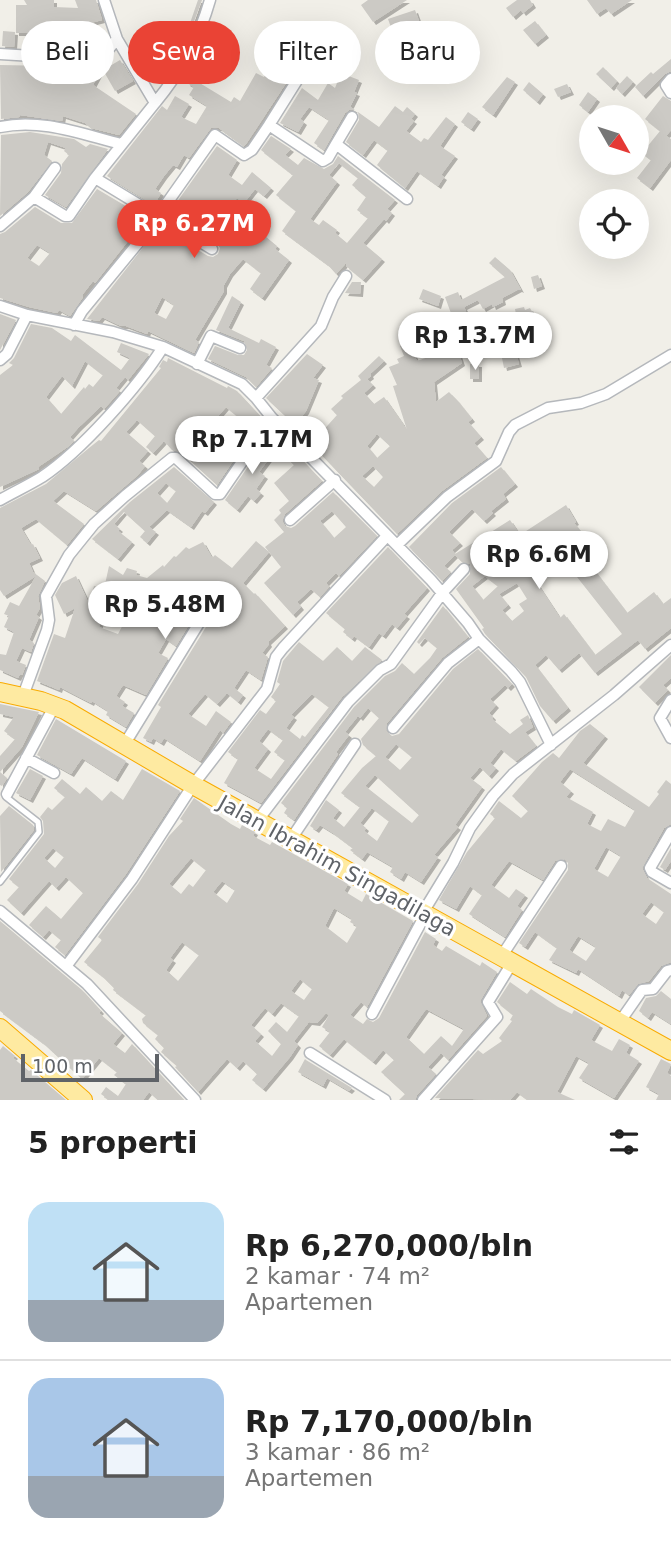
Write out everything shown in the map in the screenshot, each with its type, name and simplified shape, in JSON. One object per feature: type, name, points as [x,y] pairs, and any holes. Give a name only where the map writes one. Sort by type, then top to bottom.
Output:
[{"type":"highway","name":"Jalan Ibrahim Singadilaga","points":[[0,692],[55,705],[424,915],[671,1051]]},
{"type":"highway","points":[[0,1028],[83,1100]]},
{"type":"street","points":[[104,0],[117,39],[155,103]]},
{"type":"street","points":[[34,197],[67,216],[182,68],[200,34],[210,0]]},
{"type":"street","points":[[0,54],[49,57],[84,69],[92,69],[117,39]]},
{"type":"street","points":[[671,79],[666,85],[671,93]]},
{"type":"street","points":[[74,325],[82,311],[143,237],[214,136],[220,136],[246,155],[295,84]]},
{"type":"street","points":[[269,125],[323,160],[328,158],[352,117]]},
{"type":"street","points":[[0,127],[40,125],[74,130],[121,144]]},
{"type":"street","points":[[336,144],[407,199]]},
{"type":"street","points":[[0,226],[34,197],[55,168]]},
{"type":"street","points":[[95,178],[212,249]]},
{"type":"street","points":[[256,398],[321,326],[333,297],[346,276]]},
{"type":"street","points":[[0,306],[27,315],[113,332],[163,347],[242,384],[443,592],[479,639],[520,681],[551,745]]},
{"type":"street","points":[[0,360],[7,354],[27,315]]},
{"type":"street","points":[[197,364],[211,336],[240,348]]},
{"type":"street","points":[[0,500],[42,477],[61,463],[144,375],[163,347]]},
{"type":"street","points":[[397,545],[447,496],[496,461],[515,425],[548,408],[581,403],[606,394],[671,355]]},
{"type":"street","points":[[23,696],[47,630],[49,620],[46,596],[69,555],[94,524],[172,458],[177,458],[215,494],[219,494],[272,418]]},
{"type":"street","points":[[290,520],[335,480]]},
{"type":"street","points":[[67,965],[132,879],[193,785],[267,689],[276,657],[387,536]]},
{"type":"street","points":[[258,820],[348,702],[380,670],[391,664],[443,592],[464,569]]},
{"type":"street","points":[[124,745],[199,623]]},
{"type":"street","points":[[393,728],[448,663],[479,639]]},
{"type":"street","points":[[372,1014],[476,817],[513,774],[614,695],[671,645]]},
{"type":"street","points":[[671,700],[660,718],[671,738]]},
{"type":"street","points":[[6,796],[55,705]]},
{"type":"street","points":[[290,839],[355,744]]},
{"type":"street","points":[[26,758],[54,773]]},
{"type":"street","points":[[670,879],[652,872],[650,868],[671,832]]},
{"type":"street","points":[[423,1100],[497,1017],[488,1002],[506,960],[561,866]]},
{"type":"street","points":[[0,911],[67,965],[195,1100]]},
{"type":"street","points":[[619,1023],[642,990],[653,989],[667,971],[671,970]]},
{"type":"street","points":[[310,1053],[385,1100]]},
{"type":"lane","points":[[0,805],[6,796],[38,821],[40,827],[39,832],[0,882]]},
{"type":"building","points":[[24,0],[54,0],[54,7],[78,8],[75,0],[96,0],[102,20],[21,21],[21,33],[16,33],[16,5],[27,5]]},
{"type":"building","points":[[198,0],[202,0],[194,21],[191,21]]},
{"type":"building","points":[[368,0],[407,0],[373,22],[361,5]]},
{"type":"building","points":[[517,0],[530,0],[533,5],[513,17],[506,8]]},
{"type":"building","points":[[587,0],[632,0],[611,14],[606,8],[597,14]]},
{"type":"building","points":[[415,10],[419,21],[389,21],[388,19]]},
{"type":"building","points":[[535,21],[546,35],[535,44],[523,30]]},
{"type":"building","points":[[3,31],[15,32],[14,47],[2,46]]},
{"type":"building","points":[[671,59],[671,71],[643,96],[635,87]]},
{"type":"building","points":[[120,60],[128,73],[128,84],[115,91],[111,84],[114,84],[114,64]]},
{"type":"building","points":[[0,65],[21,65],[21,84],[94,84],[136,114],[119,135],[91,128],[85,123],[63,116],[62,121],[20,115],[1,119]]},
{"type":"building","points":[[603,67],[617,81],[611,88],[596,74]]},
{"type":"building","points":[[254,76],[254,84],[285,84],[244,146],[219,128],[211,128],[189,158],[184,155],[177,167],[173,165],[164,176],[155,189],[161,193],[154,205],[107,176],[162,106],[167,110],[175,96],[189,104],[181,117],[196,124],[207,106],[189,95],[194,87],[189,84],[201,84],[231,102],[234,97],[240,101]]},
{"type":"building","points":[[627,76],[633,82],[622,94],[616,88]]},
{"type":"building","points":[[507,77],[515,82],[493,115],[482,107]]},
{"type":"building","points":[[529,82],[543,94],[537,102],[523,90]]},
{"type":"building","points":[[327,84],[335,88],[337,84],[357,84],[354,92],[357,93],[350,107],[355,110],[345,113],[324,150],[314,143],[329,120],[309,107],[300,119],[304,122],[298,132],[280,123],[302,88],[318,100]]},
{"type":"building","points":[[567,84],[571,92],[558,97],[554,89]]},
{"type":"building","points":[[588,92],[597,99],[593,105],[579,105]]},
{"type":"building","points":[[663,96],[671,101],[671,130],[666,136],[671,139],[671,160],[650,188],[637,178],[639,175],[649,175],[649,144],[660,131],[649,122],[649,114]]},
{"type":"building","points":[[395,106],[403,112],[407,107],[415,114],[411,119],[414,121],[406,131],[421,142],[424,138],[428,140],[446,117],[455,124],[440,146],[455,156],[441,175],[444,177],[438,186],[417,171],[405,188],[377,165],[388,150],[374,140],[363,155],[346,142],[359,120],[358,112],[379,127]]},
{"type":"building","points":[[468,112],[478,119],[471,129],[461,122]]},
{"type":"building","points":[[30,132],[74,139],[86,147],[90,144],[108,149],[66,207],[45,195],[61,173],[62,164],[69,155],[64,151],[66,148],[48,142],[44,155],[52,161],[28,192],[0,216],[1,135]]},
{"type":"building","points":[[271,136],[291,149],[285,155],[298,165],[304,158],[324,169],[333,164],[338,156],[395,200],[387,209],[392,213],[363,243],[382,259],[363,280],[346,266],[347,262],[336,274],[282,231],[296,211],[276,195],[293,175],[261,150]],"holes":[[[339,163],[358,178],[352,185],[366,197],[357,210],[368,218],[347,243],[335,233],[337,230],[323,220],[319,225],[310,219],[337,182],[329,175]]]},
{"type":"building","points":[[217,146],[237,160],[228,175],[242,185],[252,172],[271,188],[264,196],[255,189],[244,203],[237,198],[229,208],[248,225],[257,214],[268,223],[260,232],[289,260],[262,298],[250,289],[261,273],[243,259],[230,274],[224,291],[195,340],[199,342],[194,353],[148,331],[147,334],[102,317],[99,321],[87,319],[159,227],[208,256],[218,254],[220,248],[217,243],[169,213]],"holes":[[[162,297],[174,305],[166,319],[154,313]]]},
{"type":"building","points":[[97,189],[146,218],[95,283],[93,281],[82,295],[70,316],[59,310],[57,313],[0,298],[0,234],[35,207],[61,223],[72,223]],"holes":[[[37,245],[50,253],[39,266],[27,258]]]},
{"type":"building","points":[[495,257],[510,270],[521,290],[502,298],[503,302],[493,307],[492,304],[483,309],[478,300],[464,307],[466,311],[452,316],[445,297],[458,292],[461,300],[505,277],[489,263]]},
{"type":"building","points":[[538,275],[542,286],[534,289],[531,277]]},
{"type":"building","points":[[352,282],[361,282],[360,294],[345,293]]},
{"type":"building","points":[[423,289],[441,296],[438,306],[419,299]]},
{"type":"building","points":[[232,296],[241,302],[228,328],[259,343],[261,339],[276,347],[266,365],[272,368],[256,387],[246,377],[208,359],[215,346],[238,355],[244,355],[247,350],[244,341],[216,330]]},
{"type":"building","points":[[524,307],[525,310],[530,308],[535,317],[517,320],[515,309]]},
{"type":"building","points":[[0,314],[16,320],[0,350]]},
{"type":"building","points":[[497,320],[500,331],[510,328],[512,335],[489,342],[491,348],[476,353],[473,340],[491,334],[488,322]]},
{"type":"building","points":[[31,324],[52,328],[71,341],[75,335],[121,370],[130,358],[117,352],[121,343],[149,354],[128,380],[125,377],[116,388],[120,391],[104,409],[101,406],[70,437],[74,441],[69,446],[38,467],[39,469],[0,487],[0,375],[13,365],[9,363]],"holes":[[[85,361],[103,375],[93,387],[89,384],[85,389],[84,387],[61,414],[46,397],[62,376],[72,386]]]},
{"type":"building","points":[[432,333],[444,333],[449,358],[459,354],[462,363],[434,382],[436,402],[449,392],[456,399],[472,419],[468,422],[481,437],[474,443],[487,458],[442,491],[397,534],[311,444],[337,415],[331,409],[343,398],[341,396],[361,380],[358,376],[379,356],[384,361],[370,374],[367,379],[373,385],[364,393],[374,404],[384,397],[407,430],[393,386],[397,385],[389,367],[399,363],[397,359],[404,356],[400,346],[409,342],[417,361],[431,356],[430,351],[436,349]],"holes":[[[377,434],[390,446],[377,458],[367,446]],[[373,466],[383,477],[374,487],[362,476]]]},
{"type":"building","points":[[307,354],[323,365],[313,378],[319,380],[306,411],[295,425],[266,398]]},
{"type":"building","points":[[516,354],[519,364],[504,368],[502,358]]},
{"type":"building","points":[[168,358],[237,391],[262,418],[217,485],[181,452],[172,450],[164,441],[153,453],[146,447],[155,436],[137,420],[126,432],[148,451],[139,461],[145,466],[138,475],[96,511],[64,491],[53,501],[84,524],[67,545],[36,519],[21,528],[40,558],[29,563],[33,572],[45,581],[38,596],[40,608],[36,615],[39,617],[29,640],[34,643],[31,652],[22,648],[16,661],[26,665],[22,675],[18,678],[0,670],[0,654],[6,655],[14,632],[4,627],[9,616],[4,614],[10,602],[19,606],[36,576],[4,596],[0,590],[0,508],[46,484],[101,441],[161,368],[159,367],[163,360],[167,362]],"holes":[[[226,407],[241,419],[224,439],[213,422]]]},
{"type":"building","points":[[470,364],[479,364],[479,379],[470,379]]},
{"type":"building","points":[[269,436],[280,444],[259,472],[265,476],[256,489],[261,493],[254,501],[248,496],[237,510],[225,500]]},
{"type":"building","points":[[288,445],[322,481],[285,514],[282,521],[285,526],[295,526],[333,492],[377,536],[339,576],[336,573],[326,583],[329,587],[320,597],[311,589],[297,602],[301,607],[293,615],[264,583],[281,567],[265,547],[284,532],[274,520],[281,513],[279,510],[289,501],[274,483],[294,465],[281,452]],"holes":[[[332,511],[346,527],[334,538],[320,521]]]},
{"type":"building","points":[[174,467],[214,502],[205,513],[202,511],[191,527],[167,510],[149,527],[156,532],[147,543],[140,537],[145,531],[124,512],[114,524],[120,529],[118,531],[132,542],[118,559],[92,539],[130,502]],"holes":[[[166,483],[176,491],[167,503],[157,493]]]},
{"type":"building","points":[[501,467],[515,484],[503,494],[506,499],[491,511],[493,513],[484,521],[472,509],[449,532],[460,543],[452,550],[455,554],[476,541],[483,547],[493,535],[491,532],[510,520],[520,535],[566,505],[576,522],[574,523],[591,545],[581,553],[627,613],[654,592],[663,604],[671,598],[671,628],[645,649],[638,640],[595,673],[579,653],[559,670],[546,655],[535,665],[568,708],[553,721],[540,706],[526,677],[485,634],[482,629],[484,628],[456,589],[470,574],[470,564],[462,562],[455,555],[444,566],[451,572],[442,581],[409,547],[452,503]],"holes":[[[559,559],[564,565],[566,563],[622,634],[595,655],[564,614],[560,618],[533,577]],[[485,576],[498,586],[483,600],[472,586]],[[517,583],[527,599],[519,604],[524,611],[512,621],[502,610],[508,605],[499,594]]]},
{"type":"building","points":[[256,541],[269,552],[243,583],[285,626],[268,642],[262,653],[268,657],[261,680],[246,670],[234,688],[243,695],[238,702],[227,693],[217,704],[205,694],[188,714],[206,726],[216,711],[231,722],[223,733],[220,730],[200,761],[164,738],[161,743],[153,738],[151,742],[143,738],[161,707],[158,705],[206,627],[206,620],[202,616],[193,618],[176,646],[166,639],[158,653],[168,658],[146,695],[123,685],[116,696],[125,702],[122,706],[134,713],[126,727],[106,715],[108,711],[92,701],[91,703],[60,687],[59,690],[37,681],[54,634],[65,638],[75,608],[64,614],[55,595],[62,583],[76,576],[89,604],[94,586],[104,589],[109,566],[123,575],[127,568],[137,571],[136,575],[147,578],[186,547],[189,549],[203,542],[212,558],[215,555],[232,568]],"holes":[[[104,613],[126,619],[118,634],[99,627]]]},
{"type":"building","points":[[388,547],[427,588],[404,614],[407,616],[397,628],[392,624],[383,636],[379,633],[369,647],[343,632],[345,629],[326,613]]},
{"type":"building","points":[[443,606],[468,637],[442,658],[387,723],[386,731],[392,736],[399,734],[453,669],[478,649],[512,684],[508,688],[505,685],[490,699],[496,705],[489,713],[492,719],[510,734],[523,724],[520,720],[528,715],[533,727],[525,732],[536,746],[516,761],[501,749],[490,763],[496,768],[489,776],[480,767],[470,778],[482,787],[455,825],[458,827],[434,855],[438,857],[421,882],[405,872],[401,879],[390,872],[393,867],[367,852],[362,859],[350,850],[353,848],[333,833],[320,825],[316,830],[310,826],[326,800],[339,810],[333,818],[344,827],[360,807],[341,793],[376,756],[363,745],[361,739],[379,718],[368,708],[345,732],[349,735],[336,752],[338,754],[294,820],[284,813],[287,808],[281,803],[354,707],[385,676],[395,671],[402,663],[414,674],[437,648],[425,638],[419,644],[417,642]],"holes":[[[396,744],[412,757],[400,770],[385,757]],[[375,775],[419,815],[412,823],[365,786]],[[372,808],[389,821],[377,841],[364,831],[366,828],[360,823]]]},
{"type":"building","points":[[299,642],[323,661],[337,647],[352,661],[365,647],[382,660],[342,697],[261,803],[224,783],[238,759],[228,752],[260,710],[266,714],[276,701],[271,697],[280,684],[277,682],[283,661]],"holes":[[[312,694],[329,707],[305,737],[302,735],[300,739],[286,728],[294,717],[291,715]],[[268,729],[283,740],[274,752],[285,760],[271,779],[254,768],[268,749],[259,741]]]},
{"type":"building","points":[[671,655],[671,678],[663,685],[668,690],[655,703],[639,687]]},
{"type":"building","points":[[0,704],[39,712],[22,747],[0,772],[0,756],[15,739],[4,731],[14,717],[0,714]]},
{"type":"building","points":[[56,719],[126,761],[115,779],[82,758],[71,774],[37,755]]},
{"type":"building","points":[[590,724],[605,736],[583,763],[649,807],[666,780],[671,784],[671,824],[664,828],[642,868],[647,878],[671,894],[671,962],[661,966],[649,981],[638,984],[629,995],[622,990],[619,996],[578,969],[576,973],[549,960],[557,948],[535,932],[525,947],[519,943],[568,870],[565,859],[555,861],[543,880],[509,861],[491,885],[509,898],[516,889],[525,895],[517,906],[522,910],[505,937],[469,914],[482,895],[470,886],[456,909],[439,900],[467,852],[495,818],[490,814],[499,801],[521,818],[528,811],[512,796],[553,753],[559,758],[580,731]],"holes":[[[570,769],[635,810],[625,827],[608,819],[601,831],[587,824],[593,812],[566,797],[571,791],[560,782]],[[606,847],[621,856],[608,877],[594,869]],[[651,902],[664,912],[656,924],[642,914]],[[578,936],[596,947],[586,961],[569,950]]]},
{"type":"building","points":[[30,769],[43,776],[30,800],[16,793]]},
{"type":"building","points":[[142,769],[180,791],[126,874],[65,955],[55,947],[61,940],[49,930],[43,937],[29,925],[46,906],[61,919],[83,893],[66,877],[56,888],[49,881],[21,913],[7,900],[19,887],[9,879],[44,834],[40,817],[48,807],[52,810],[65,797],[54,788],[62,779],[80,794],[86,787],[102,801],[111,791],[123,800]],"holes":[[[53,848],[64,857],[55,868],[44,858]]]},
{"type":"building","points":[[0,772],[7,778],[2,786],[0,785]]},
{"type":"building","points":[[194,798],[231,824],[240,829],[242,825],[255,832],[253,836],[270,845],[272,842],[348,884],[344,891],[362,902],[366,894],[413,921],[367,1007],[361,1002],[350,1015],[363,1024],[367,1019],[373,1022],[379,1018],[425,932],[436,939],[433,945],[442,951],[446,946],[480,966],[482,962],[497,972],[480,1001],[487,1016],[448,1060],[441,1053],[428,1067],[436,1074],[415,1100],[399,1100],[405,1094],[381,1072],[394,1060],[383,1050],[373,1062],[344,1039],[330,1055],[319,1046],[330,1032],[322,1027],[329,1015],[326,1013],[317,1023],[309,1022],[294,1041],[298,1045],[290,1057],[263,1089],[252,1080],[257,1074],[243,1061],[237,1068],[227,1059],[198,1092],[175,1067],[177,1066],[161,1052],[164,1048],[155,1039],[158,1035],[143,1023],[142,1019],[146,1015],[113,990],[102,976],[84,962],[102,940],[98,937],[138,884],[169,836],[183,821],[180,819]],"holes":[[[191,858],[206,870],[193,887],[189,884],[181,894],[169,884]],[[222,881],[235,890],[227,903],[213,892]],[[334,908],[352,919],[350,922],[357,926],[347,943],[325,926]],[[182,942],[199,955],[178,981],[166,970],[173,960],[170,958]],[[300,979],[312,989],[304,1000],[291,991]],[[281,1003],[299,1016],[287,1032],[276,1022],[268,1031],[281,1044],[272,1056],[255,1041],[261,1034],[251,1025],[265,1008],[272,1014]],[[426,1009],[464,1029],[452,1046],[441,1036],[424,1054],[406,1037]]]},
{"type":"building","points":[[9,806],[33,825],[34,830],[1,872],[0,816]]},
{"type":"building","points":[[671,848],[671,861],[665,870],[660,867]]},
{"type":"building","points":[[0,921],[82,990],[101,1011],[99,1013],[122,1033],[113,1044],[125,1053],[132,1044],[184,1100],[158,1100],[149,1092],[143,1100],[109,1100],[101,1094],[106,1087],[118,1096],[126,1084],[114,1075],[117,1072],[99,1058],[82,1079],[43,1043],[0,1011]]},
{"type":"building","points":[[510,982],[527,994],[531,989],[558,1007],[572,1014],[574,1010],[600,1025],[591,1040],[612,1051],[619,1039],[630,1045],[626,1053],[639,1061],[614,1098],[579,1078],[589,1063],[576,1056],[557,1092],[575,1100],[528,1100],[517,1092],[510,1100],[435,1098],[478,1050],[483,1054],[502,1041],[499,1038],[512,1021],[510,1020],[513,1015],[497,1002]]},
{"type":"building","points":[[661,991],[671,999],[671,1024],[652,1012],[648,1018],[639,1011],[646,998],[656,996]]},
{"type":"building","points":[[3,1046],[15,1056],[13,1058],[66,1100],[0,1100],[0,1050]]},
{"type":"building","points":[[305,1059],[352,1088],[349,1091],[327,1078],[323,1086],[298,1072]]},
{"type":"building","points":[[661,1059],[671,1064],[667,1073],[671,1076],[671,1100],[656,1100],[659,1094],[646,1087]]}]
